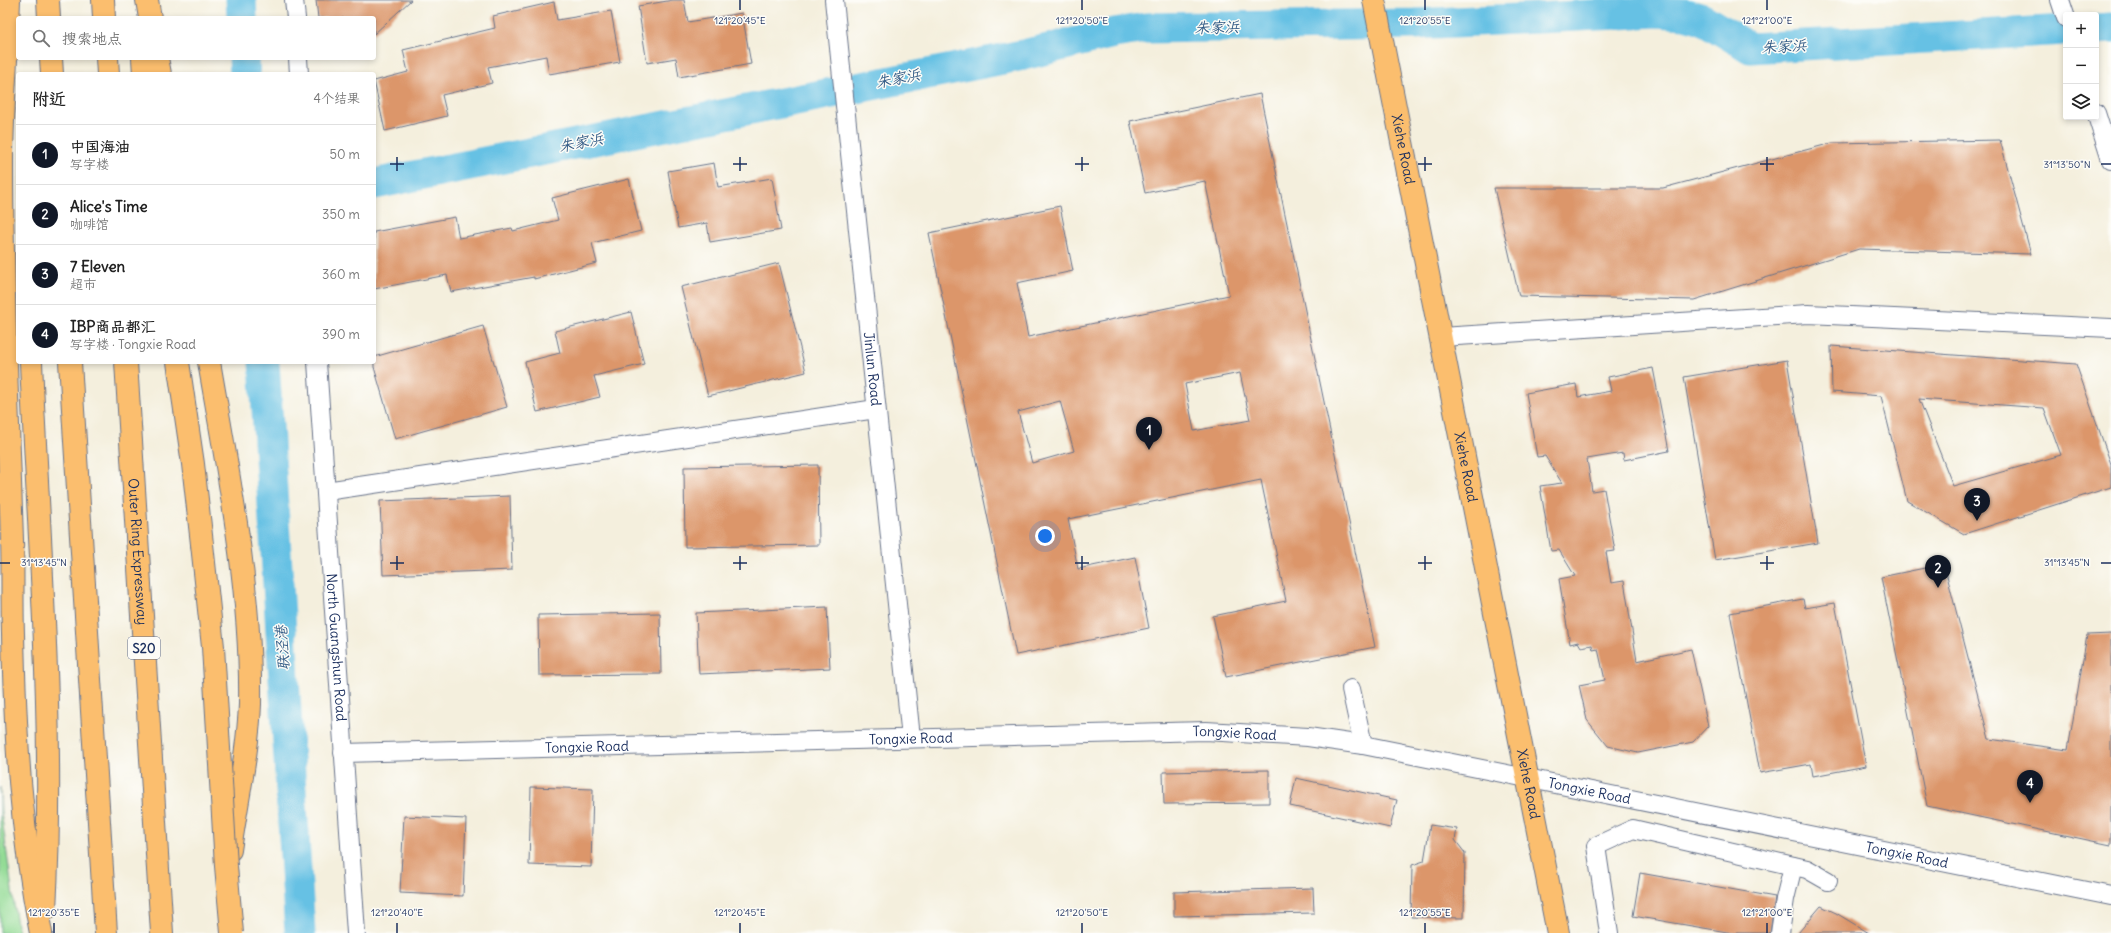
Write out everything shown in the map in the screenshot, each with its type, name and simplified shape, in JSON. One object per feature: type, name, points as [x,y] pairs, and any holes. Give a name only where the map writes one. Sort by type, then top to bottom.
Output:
[{"type":"main road","points":[[9,0],[2,161],[2,219],[13,562],[13,647],[22,813],[31,884],[42,933]]},
{"type":"main road","points":[[15,0],[16,25]]},
{"type":"main road","points":[[48,0],[49,16]]},
{"type":"main road","points":[[103,0],[104,16]]},
{"type":"main road","points":[[138,0],[140,16]]},
{"type":"main road","points":[[147,0],[150,16]]},
{"type":"main road","name":"Xiehe Road","points":[[1374,0],[1558,933]]},
{"type":"main road","points":[[17,60],[18,72]]},
{"type":"main road","points":[[51,60],[52,72]]},
{"type":"main road","points":[[107,60],[108,72]]},
{"type":"main road","points":[[143,60],[144,72]]},
{"type":"main road","points":[[157,60],[160,72]]},
{"type":"main road","points":[[31,364],[46,675],[48,817],[42,933]]},
{"type":"main road","points":[[70,364],[106,933]]},
{"type":"main road","name":"Outer Ring Expressway","points":[[126,364],[162,933]]},
{"type":"main road","points":[[178,364],[193,464],[214,662],[226,866],[232,933]]},
{"type":"main road","points":[[209,364],[239,554],[249,670],[248,732],[228,865],[222,933]]},
{"type":"street","points":[[294,0],[296,16]]},
{"type":"street","name":"Jinlun Road","points":[[834,0],[911,738]]},
{"type":"street","points":[[2060,0],[2064,12]]},
{"type":"street","points":[[298,60],[299,72]]},
{"type":"street","points":[[2098,120],[2111,160]]},
{"type":"street","points":[[1441,337],[1808,314],[2111,328]]},
{"type":"street","name":"North Guangshun Road","points":[[317,364],[356,933]]},
{"type":"street","points":[[326,491],[876,409]]},
{"type":"street","points":[[1351,689],[1362,745]]},
{"type":"street","name":"Tongxie Road","points":[[343,753],[1206,731],[1308,737],[1362,745],[1527,777],[2111,896]]},
{"type":"street","points":[[1610,933],[1596,846],[1633,829],[1806,869],[1828,881]]},
{"type":"street","points":[[1780,933],[1785,899],[1793,866]]},
{"type":"green space","points":[[0,787],[1,811],[18,933],[0,933]]},
{"type":"building","points":[[316,0],[411,0],[376,32],[376,16],[318,16]]},
{"type":"building","points":[[673,0],[684,0],[688,22],[742,13],[751,64],[679,77],[676,58],[647,63],[638,6]]},
{"type":"building","points":[[554,2],[557,20],[611,11],[620,62],[549,74],[546,56],[488,67],[492,83],[442,95],[447,116],[385,131],[376,90],[376,80],[408,72],[403,50],[495,28],[493,16]]},
{"type":"building","points":[[1260,94],[1375,647],[1226,677],[1213,616],[1286,601],[1261,480],[1068,519],[1078,569],[1135,557],[1149,628],[1016,655],[929,233],[1060,206],[1073,271],[1017,283],[1028,337],[1229,295],[1205,181],[1145,193],[1130,121]],"holes":[[[1240,373],[1250,420],[1194,431],[1185,384]],[[1060,401],[1074,451],[1032,463],[1018,412]]]},
{"type":"building","points":[[2000,140],[2031,254],[1859,249],[1694,300],[1519,296],[1494,188],[1663,188],[1832,143]]},
{"type":"building","points":[[714,163],[718,187],[772,178],[781,230],[710,242],[707,223],[678,228],[668,171]]},
{"type":"building","points":[[629,179],[641,231],[592,243],[597,263],[534,279],[534,277],[451,292],[447,275],[376,289],[376,232],[455,217],[459,238],[512,228],[513,231],[558,220],[552,198]]},
{"type":"building","points":[[779,263],[806,372],[708,396],[681,287]]},
{"type":"building","points":[[631,312],[644,364],[594,376],[600,397],[537,412],[525,362],[560,353],[555,331]]},
{"type":"building","points":[[483,326],[507,407],[395,439],[374,367],[374,364],[376,364],[376,356]]},
{"type":"building","points":[[1831,346],[2076,364],[2111,464],[2111,487],[1964,534],[1907,501],[1881,396],[1832,392]],"holes":[[[1919,399],[2044,408],[2061,455],[1953,486]]]},
{"type":"building","points":[[1787,360],[1818,543],[1715,560],[1684,377]]},
{"type":"building","points":[[1653,368],[1669,451],[1624,460],[1623,453],[1587,459],[1592,491],[1604,489],[1615,551],[1606,552],[1611,583],[1624,581],[1637,661],[1691,649],[1708,726],[1693,742],[1638,753],[1608,746],[1587,720],[1579,685],[1605,680],[1598,649],[1593,650],[1592,645],[1581,647],[1578,642],[1570,644],[1559,579],[1575,576],[1559,550],[1551,551],[1540,486],[1562,483],[1545,456],[1537,457],[1526,393],[1576,384],[1578,397],[1611,391],[1608,377]]},
{"type":"building","points":[[818,465],[819,545],[685,547],[684,467]]},
{"type":"building","points":[[510,496],[512,570],[383,575],[380,501]]},
{"type":"building","points":[[1944,564],[1989,739],[2068,750],[2087,635],[2111,634],[2111,845],[1927,806],[1881,577]]},
{"type":"building","points":[[1803,599],[1805,608],[1835,603],[1866,766],[1813,776],[1811,764],[1760,773],[1730,613]]},
{"type":"building","points":[[827,607],[830,668],[699,674],[696,613]]},
{"type":"building","points":[[660,613],[661,674],[539,675],[538,615]]},
{"type":"building","points":[[1269,770],[1269,803],[1164,804],[1163,772]]},
{"type":"building","points":[[1296,778],[1397,800],[1390,828],[1290,806]]},
{"type":"building","points":[[531,787],[593,789],[591,867],[529,865]]},
{"type":"building","points":[[404,816],[466,819],[463,896],[400,893]]},
{"type":"building","points":[[1430,825],[1457,829],[1455,840],[1465,853],[1464,918],[1411,917],[1412,865],[1424,861]]},
{"type":"building","points":[[1640,873],[1775,897],[1770,933],[1733,933],[1633,916]]},
{"type":"building","points":[[1313,888],[1314,913],[1174,916],[1174,892]]},
{"type":"building","points":[[1821,906],[1836,913],[1869,933],[1798,933]]},
{"type":"waterway","name":"联泾港","points":[[241,0],[242,16]]},
{"type":"waterway","name":"朱家浜","points":[[376,184],[1023,55],[1114,33],[1146,28],[1414,24],[1658,12],[1685,14],[1703,19],[1750,48],[2063,30]]},
{"type":"waterway","name":"朱家浜","points":[[2099,29],[2111,28]]},
{"type":"waterway","name":"联泾港","points":[[244,60],[245,72]]},
{"type":"waterway","name":"联泾港","points":[[264,364],[300,933]]},
{"type":"place","name":"中国海油","points":[[1149,450]]},
{"type":"place","name":"7 Eleven","points":[[1977,521]]},
{"type":"place","name":"Alice's Time","points":[[1938,588]]},
{"type":"place","name":"IBP商品都汇","points":[[2030,803]]}]
